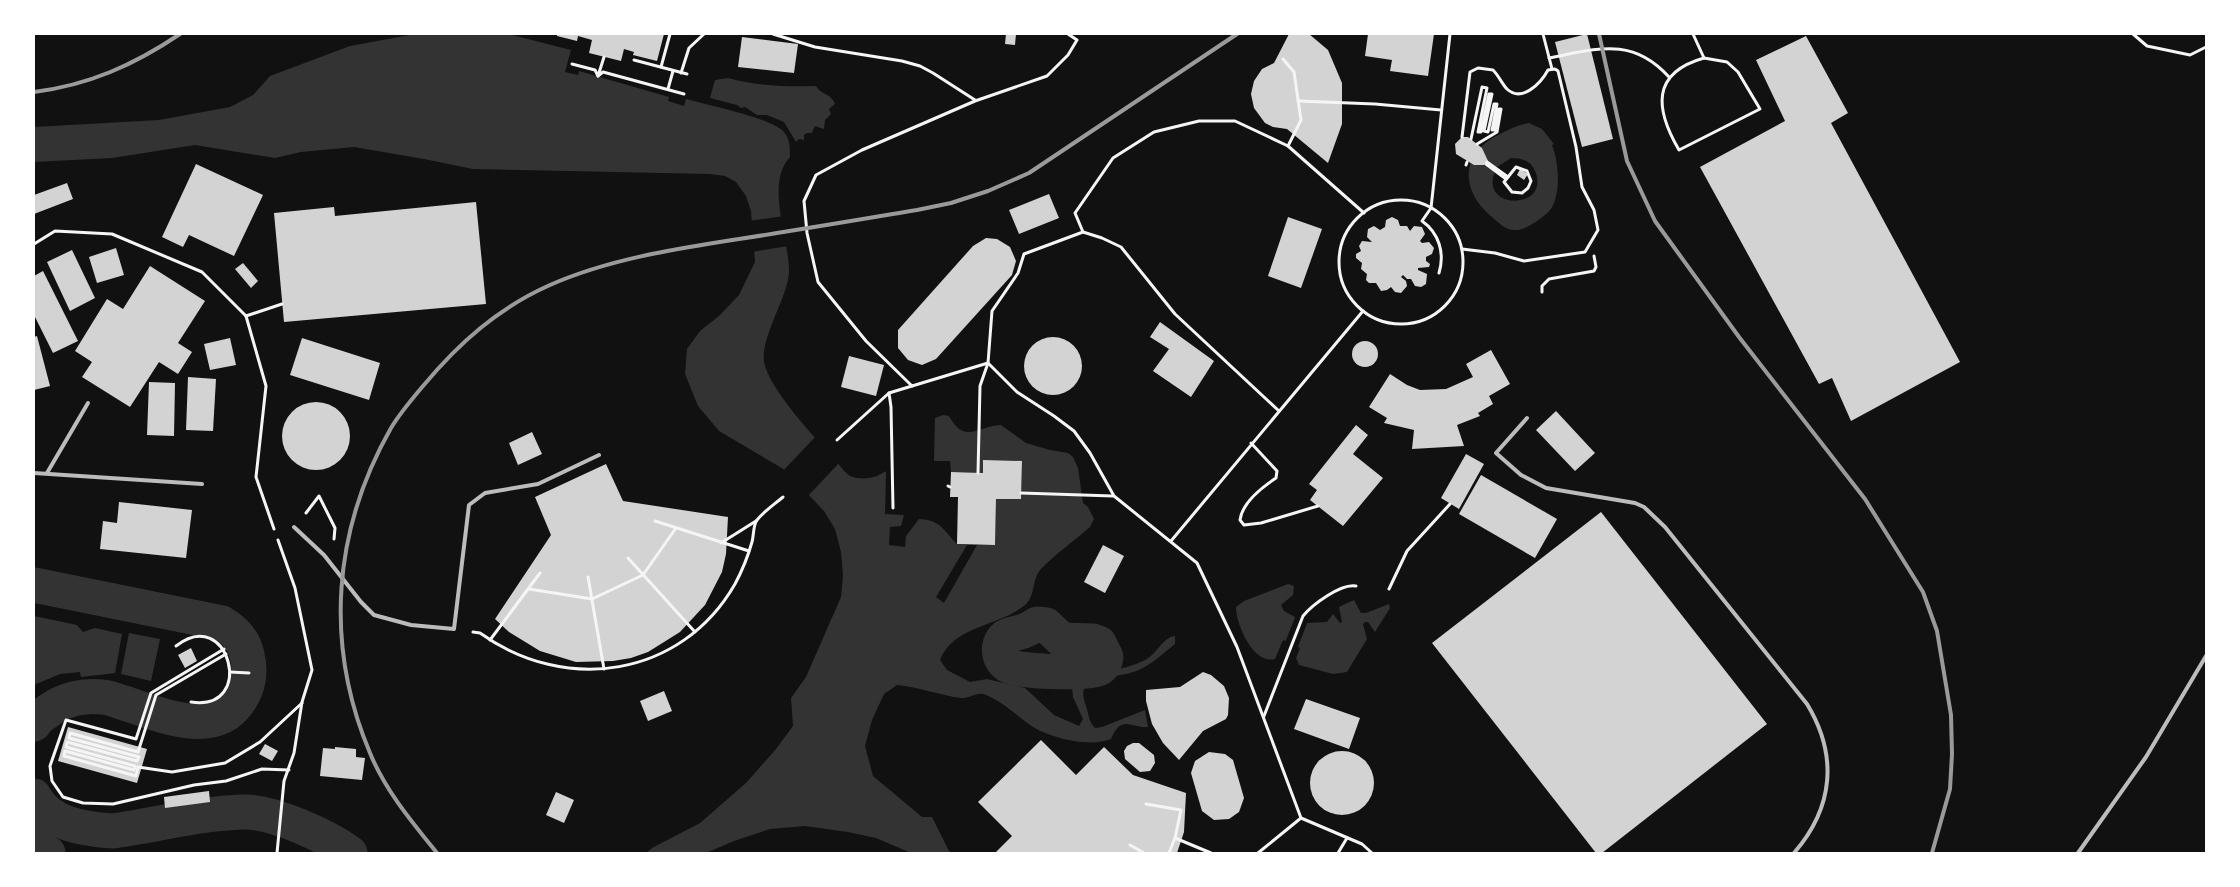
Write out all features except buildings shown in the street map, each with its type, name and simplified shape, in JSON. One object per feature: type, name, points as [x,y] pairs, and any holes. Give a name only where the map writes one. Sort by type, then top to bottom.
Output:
[{"type":"lane","points":[[47,473],[88,402]]},
{"type":"lane","points":[[1526,418],[1496,453],[1521,475],[1546,488],[1608,498],[1644,507],[1665,527],[1807,704],[1824,737],[1829,764],[1825,796],[1816,820],[1794,853]]},
{"type":"lane","points":[[294,527],[331,563],[361,602],[374,615],[411,626],[454,629],[469,505],[485,493],[538,484],[599,455]]},
{"type":"lane","points":[[34,473],[202,484]]},
{"type":"lane","points":[[2078,853],[2146,757],[2206,656]]},
{"type":"path","points":[[661,67],[670,34]]},
{"type":"path","points":[[681,73],[689,48],[704,34]]},
{"type":"path","points":[[772,34],[815,47],[902,61],[920,66],[934,73],[975,101]]},
{"type":"path","points":[[912,386],[866,341],[818,282],[807,232],[804,201],[816,175],[862,150],[975,101],[1046,76],[1068,55],[1077,40],[1068,34]]},
{"type":"path","points":[[1439,273],[1442,261],[1439,242],[1434,232],[1422,220],[1431,208],[1450,34]]},
{"type":"path","points":[[1462,249],[1495,253],[1524,261],[1553,258],[1585,252],[1598,230],[1594,210],[1582,187],[1576,147],[1558,72],[1552,69],[1543,34]]},
{"type":"path","points":[[1694,34],[1704,58]]},
{"type":"path","points":[[2132,34],[2147,46],[2190,55],[2206,47]]},
{"type":"path","points":[[1549,58],[1617,48],[1638,52],[1659,66],[1669,77]]},
{"type":"path","points":[[598,76],[604,57]]},
{"type":"path","points":[[1704,58],[1727,62],[1738,72],[1760,109],[1679,150],[1669,133],[1662,112],[1662,97],[1669,77],[1688,62],[1704,58]]},
{"type":"path","points":[[1284,59],[1294,72],[1301,120],[1288,146]]},
{"type":"path","points":[[634,60],[687,74]]},
{"type":"path","points":[[572,64],[595,70],[598,76]]},
{"type":"path","points":[[1462,137],[1470,72],[1478,68],[1493,70],[1506,88],[1513,93],[1519,93],[1534,88],[1548,70],[1552,69]]},
{"type":"path","points":[[668,89],[673,71]]},
{"type":"path","points":[[598,76],[603,72],[684,94]]},
{"type":"path","points":[[1471,139],[1482,87],[1486,88],[1478,132],[1481,132],[1489,94],[1492,94],[1484,131],[1488,132],[1494,104],[1497,104],[1492,130],[1495,130],[1499,109],[1502,109],[1497,132],[1477,144]]},
{"type":"path","points":[[1298,101],[1375,104],[1441,110]]},
{"type":"path","points":[[1083,232],[1075,213],[1098,177],[1113,158],[1154,132],[1199,121],[1235,121],[1288,146],[1364,213]]},
{"type":"path","points":[[1486,163],[1507,178]]},
{"type":"path","points":[[1518,167],[1527,171],[1531,181],[1526,190],[1516,193],[1506,187],[1504,182],[1507,178],[1518,167]]},
{"type":"path","points":[[1396,200],[1414,201],[1431,208],[1445,218],[1456,232],[1462,249],[1464,267],[1460,284],[1451,300],[1438,313],[1423,321],[1406,325],[1387,324],[1356,307],[1346,293],[1340,276],[1338,258],[1342,241],[1351,225],[1364,213],[1379,204],[1396,200]]},
{"type":"path","points":[[34,244],[55,231],[112,234],[202,272],[246,316],[266,386],[256,477],[295,588],[312,670],[302,702],[290,770],[284,781],[277,853]]},
{"type":"path","points":[[978,473],[980,386],[988,363],[992,311],[1018,273],[1024,254],[1083,232],[1121,247],[1175,314],[1278,411]]},
{"type":"path","points":[[1542,292],[1542,286],[1549,279],[1594,271],[1596,267],[1594,256]]},
{"type":"path","points":[[246,316],[282,304]]},
{"type":"path","points":[[1171,541],[1363,311]]},
{"type":"path","points":[[837,440],[889,393],[988,363]]},
{"type":"path","points":[[988,363],[1017,392],[1074,431],[1090,453],[1114,496],[1197,563],[1237,648],[1301,818],[1362,844],[1372,853]]},
{"type":"path","points":[[889,393],[892,407],[893,508]]},
{"type":"path","points":[[1251,443],[1277,471],[1276,478],[1266,485],[1241,510],[1240,520],[1244,525],[1261,523],[1318,506]]},
{"type":"path","points":[[1021,493],[1114,496]]},
{"type":"path","points":[[294,527],[319,496],[335,528],[331,563]]},
{"type":"path","points":[[721,543],[756,520],[783,497]]},
{"type":"path","points":[[1389,589],[1407,552],[1450,504]]},
{"type":"path","points":[[454,629],[480,633],[519,656],[562,668],[604,669],[630,664],[651,657],[695,632],[722,603],[735,584],[749,551],[756,520]]},
{"type":"path","points":[[654,522],[749,551]]},
{"type":"path","points":[[529,588],[592,599],[642,575],[676,528]]},
{"type":"path","points":[[628,558],[695,632]]},
{"type":"path","points":[[490,640],[540,572]]},
{"type":"path","points":[[588,576],[604,669]]},
{"type":"path","points":[[1264,717],[1303,616],[1310,607],[1320,600],[1348,586],[1356,586]]},
{"type":"path","points":[[176,646],[187,639],[200,637],[213,641],[224,649],[226,654],[230,672],[228,684],[215,698],[203,702],[191,702]]},
{"type":"path","points":[[224,649],[150,693],[136,739],[66,720],[50,766],[52,781],[63,797],[83,803],[113,804],[194,785],[226,781],[262,769],[290,770]]},
{"type":"path","points":[[226,654],[156,695],[138,752],[70,733],[69,738],[139,757],[137,761],[67,742],[66,747],[135,766],[134,770],[65,751],[64,756],[136,776],[138,767],[172,772],[225,763],[260,742],[302,702]]},
{"type":"path","points":[[230,672],[249,673]]},
{"type":"path","points":[[1146,804],[1180,810],[1175,838],[1169,853]]},
{"type":"path","points":[[1258,853],[1301,818]]},
{"type":"path","points":[[1175,838],[1211,853]]},
{"type":"path","points":[[1338,853],[1347,838]]},
{"type":"path","points":[[1130,845],[1144,853]]},
{"type":"shaded area","points":[[415,34],[508,34],[571,50],[565,72],[578,75],[579,71],[669,97],[668,101],[684,106],[686,99],[738,112],[766,121],[783,131],[790,147],[790,157],[783,168],[779,182],[779,196],[789,271],[788,282],[765,344],[765,366],[777,390],[786,402],[848,475],[855,478],[874,477],[886,471],[885,514],[904,515],[901,526],[890,527],[889,545],[905,547],[906,536],[919,519],[932,521],[945,530],[957,544],[967,545],[936,597],[944,603],[977,545],[995,545],[996,499],[1021,499],[1022,461],[983,461],[983,473],[951,472],[950,461],[934,461],[935,418],[943,415],[949,416],[955,425],[966,432],[1001,425],[1026,443],[1068,453],[1073,457],[1078,468],[1083,503],[1088,507],[1094,519],[1090,527],[1038,573],[1032,594],[1025,605],[1003,618],[966,633],[947,648],[940,660],[947,670],[970,682],[987,679],[1025,688],[1054,715],[1079,726],[1083,719],[1073,697],[1072,686],[1089,677],[1145,660],[1167,639],[1175,636],[1175,644],[1142,668],[1122,675],[1090,681],[1085,686],[1083,693],[1085,703],[1090,720],[1095,728],[1145,710],[1148,727],[1123,724],[1115,731],[1111,739],[1102,742],[1081,742],[1058,738],[1038,730],[1004,705],[983,694],[961,698],[897,685],[884,694],[872,720],[865,746],[873,776],[922,817],[932,817],[949,851],[952,853],[911,853],[876,838],[805,826],[770,829],[706,853],[646,853],[700,823],[746,783],[776,749],[793,726],[791,698],[806,677],[841,597],[843,575],[841,552],[835,529],[824,511],[785,470],[719,431],[698,406],[685,374],[687,349],[700,331],[719,316],[739,295],[755,262],[751,211],[746,196],[736,182],[725,176],[710,174],[473,169],[354,147],[301,152],[275,158],[195,145],[112,158],[34,162],[34,127],[159,120],[230,107],[253,95],[270,76],[350,46]]},
{"type":"shaded area","points":[[728,78],[772,85],[816,86],[831,98],[835,104],[829,109],[831,114],[825,120],[824,129],[815,126],[812,133],[804,135],[804,140],[799,139],[796,142],[784,122],[767,115],[757,115],[745,107],[741,108],[737,105],[710,98],[715,80]]},
{"type":"shaded area","points":[[1529,123],[1542,129],[1554,144],[1552,145],[1556,160],[1558,186],[1554,202],[1548,212],[1527,227],[1513,230],[1501,225],[1482,207],[1474,196],[1470,185],[1469,173],[1471,162],[1477,152],[1487,142],[1507,130]],"holes":[[[1514,158],[1530,163],[1534,169],[1537,183],[1534,193],[1525,199],[1514,201],[1504,198],[1496,192],[1493,182],[1497,167]]]},
{"type":"shaded area","points":[[1288,584],[1294,586],[1293,595],[1281,605],[1284,611],[1306,623],[1327,622],[1333,614],[1340,623],[1342,622],[1339,607],[1354,600],[1361,613],[1366,613],[1389,604],[1390,608],[1375,632],[1368,622],[1363,624],[1367,639],[1347,672],[1333,674],[1299,665],[1296,658],[1300,648],[1283,640],[1275,659],[1267,659],[1260,656],[1247,642],[1239,623],[1236,607],[1244,601]]},
{"type":"shaded area","points":[[34,616],[77,625],[83,632],[95,628],[122,634],[115,673],[81,677],[80,672],[60,674],[34,685]]},
{"type":"shaded area","points":[[129,633],[160,639],[151,681],[121,674]]},
{"type":"pier","points":[[784,216],[788,246],[751,252],[749,221]]},
{"type":"pier","points":[[816,436],[840,462],[807,497],[782,472]]},
{"type":"pier","points":[[1296,615],[1308,621],[1297,649],[1285,643],[1282,650]]},
{"type":"waterway","points":[[34,585],[222,623],[231,629],[244,645],[249,673],[247,684],[240,700],[229,712],[216,719],[185,721],[107,698],[89,697],[69,700],[40,717],[34,724]]},
{"type":"waterway","points":[[1037,624],[1046,625],[1062,640],[1093,641],[1099,643],[1106,657],[1104,664],[1100,668],[1091,671],[1067,672],[1026,670],[1005,664],[999,652],[1002,640],[1007,636],[1024,631],[1037,624]]},
{"type":"waterway","points":[[34,796],[49,813],[69,824],[113,831],[194,817],[227,813],[255,813],[284,820],[314,832],[350,853]]},
{"type":"waterway","points":[[34,842],[48,853]]},
{"type":"railway","points":[[34,92],[74,84],[110,72],[146,55],[180,34]]},
{"type":"railway","points":[[437,853],[383,780],[370,753],[355,712],[346,671],[341,629],[342,588],[347,547],[357,506],[372,467],[398,417],[451,355],[480,328],[513,304],[550,285],[595,268],[667,251],[917,210],[951,203],[988,191],[1029,173],[1237,34]]},
{"type":"railway","points":[[1599,34],[1627,161],[1655,221],[1739,337],[1865,499],[1923,592],[1937,631],[1951,715],[1952,754],[1950,789],[1932,853]]}]
